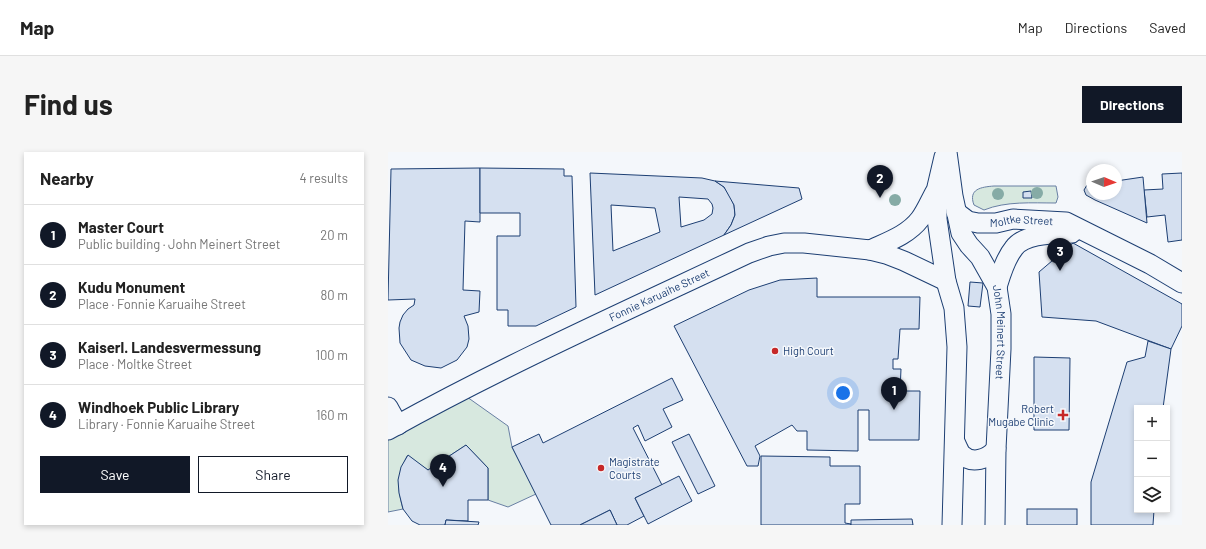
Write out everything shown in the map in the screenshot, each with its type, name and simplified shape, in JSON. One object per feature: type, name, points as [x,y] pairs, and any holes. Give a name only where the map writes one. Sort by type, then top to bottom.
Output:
[{"type":"street","name":"John Meinert Street","points":[[946,152],[937,187],[937,219],[946,280],[954,308],[957,347],[952,525]]},
{"type":"street","name":"John Meinert Street","points":[[946,152],[961,233],[980,257],[997,288],[1001,314],[995,525]]},
{"type":"street","points":[[870,250],[908,230],[919,221],[927,209],[937,187]]},
{"type":"street","name":"Moltke Street","points":[[956,212],[968,221],[978,223],[996,223],[1013,219],[1066,222],[1150,264],[1182,283]]},
{"type":"street","name":"Moltke Street","points":[[997,288],[1003,268],[1014,247],[1023,240],[1039,235],[1087,233]]},
{"type":"street","name":"Fonnie Karuaihe Street","points":[[393,427],[592,326],[759,249],[784,243],[804,243],[870,250],[904,261],[946,280]]},
{"type":"street","points":[[388,407],[393,427]]},
{"type":"street","points":[[955,442],[961,453],[971,459],[983,459],[991,455],[996,449]]},
{"type":"shaded area","points":[[994,186],[1056,186],[1058,197],[1056,203],[1010,204],[984,210],[974,205],[974,192],[980,188]]},
{"type":"shaded area","points":[[460,392],[508,426],[512,447],[536,494],[508,507],[488,500],[488,468],[466,445],[428,470],[407,456],[401,470],[399,482],[403,509],[388,512],[388,430]]},
{"type":"building","points":[[480,168],[480,222],[465,221],[463,290],[480,291],[479,312],[464,316],[468,326],[469,339],[467,347],[457,360],[441,368],[425,366],[411,360],[400,343],[400,322],[403,315],[414,305],[415,299],[388,300],[391,169]]},
{"type":"building","points":[[480,168],[564,169],[564,176],[572,176],[576,307],[536,326],[508,326],[508,310],[497,310],[497,236],[520,236],[520,213],[480,213]]},
{"type":"building","points":[[590,173],[702,178],[715,181],[724,187],[734,205],[735,215],[731,225],[724,235],[595,295]],"holes":[[[679,197],[708,199],[712,204],[712,214],[704,220],[681,227]],[[611,205],[655,208],[660,232],[613,251]]]},
{"type":"building","points":[[1182,173],[1182,240],[1168,242],[1165,215],[1147,217],[1144,190],[1163,189],[1162,174]]},
{"type":"building","points":[[1143,177],[1147,223],[1095,200],[1122,200],[1122,180]]},
{"type":"building","points":[[715,181],[799,188],[802,199],[724,235],[731,225],[735,215],[734,205],[724,187]]},
{"type":"building","points":[[1031,191],[1032,198],[1023,198],[1023,192]]},
{"type":"building","points":[[1073,243],[1182,304],[1182,326],[1171,349],[1096,321],[1042,317],[1039,272]]},
{"type":"building","points":[[817,278],[817,297],[920,297],[919,329],[900,329],[898,359],[893,359],[893,369],[901,369],[900,391],[920,391],[919,440],[869,440],[869,410],[858,410],[858,451],[807,450],[807,431],[797,431],[792,425],[755,446],[760,456],[758,466],[747,466],[674,326],[749,290],[780,280]]},
{"type":"building","points":[[970,282],[983,283],[980,307],[968,306]]},
{"type":"building","points":[[1148,341],[1171,349],[1163,405],[1134,405],[1134,513],[1154,513],[1153,525],[1091,525],[1091,482],[1127,362],[1145,357]]},
{"type":"building","points":[[1034,357],[1070,358],[1069,430],[1034,430]]},
{"type":"building","points":[[672,378],[683,400],[663,409],[672,427],[645,441],[638,425],[633,428],[662,485],[635,498],[644,516],[627,525],[617,525],[610,510],[580,525],[551,525],[512,447],[539,434],[543,443]]},
{"type":"building","points":[[689,434],[715,486],[698,494],[672,442]]},
{"type":"building","points":[[466,445],[488,468],[488,500],[468,500],[468,521],[446,520],[445,525],[420,525],[412,521],[403,509],[399,493],[398,480],[401,467],[408,455],[428,470]]},
{"type":"building","points":[[761,456],[830,457],[830,466],[860,466],[860,504],[845,504],[845,523],[851,525],[761,525]]},
{"type":"building","points":[[679,476],[692,501],[648,524],[635,498]]},
{"type":"building","points":[[1027,509],[1077,509],[1077,525],[1027,525]]},
{"type":"building","points":[[610,510],[617,525],[580,525]]},
{"type":"building","points":[[912,519],[913,525],[851,525],[851,520]]},
{"type":"building","points":[[446,520],[479,522],[478,525],[445,525]]},
{"type":"place","name":"Kudu Monument","points":[[880,198]]},
{"type":"place","name":"Kaiserl. Landesvermessung","points":[[1060,271]]},
{"type":"place","name":"High Court","points":[[775,351]]},
{"type":"place","name":"Master Court","points":[[894,410]]},
{"type":"place","name":"Robert Mugabe Clinic","points":[[1063,415]]},
{"type":"place","name":"Magistrate Courts","points":[[601,468]]},
{"type":"place","name":"Windhoek Public Library","points":[[443,487]]}]
